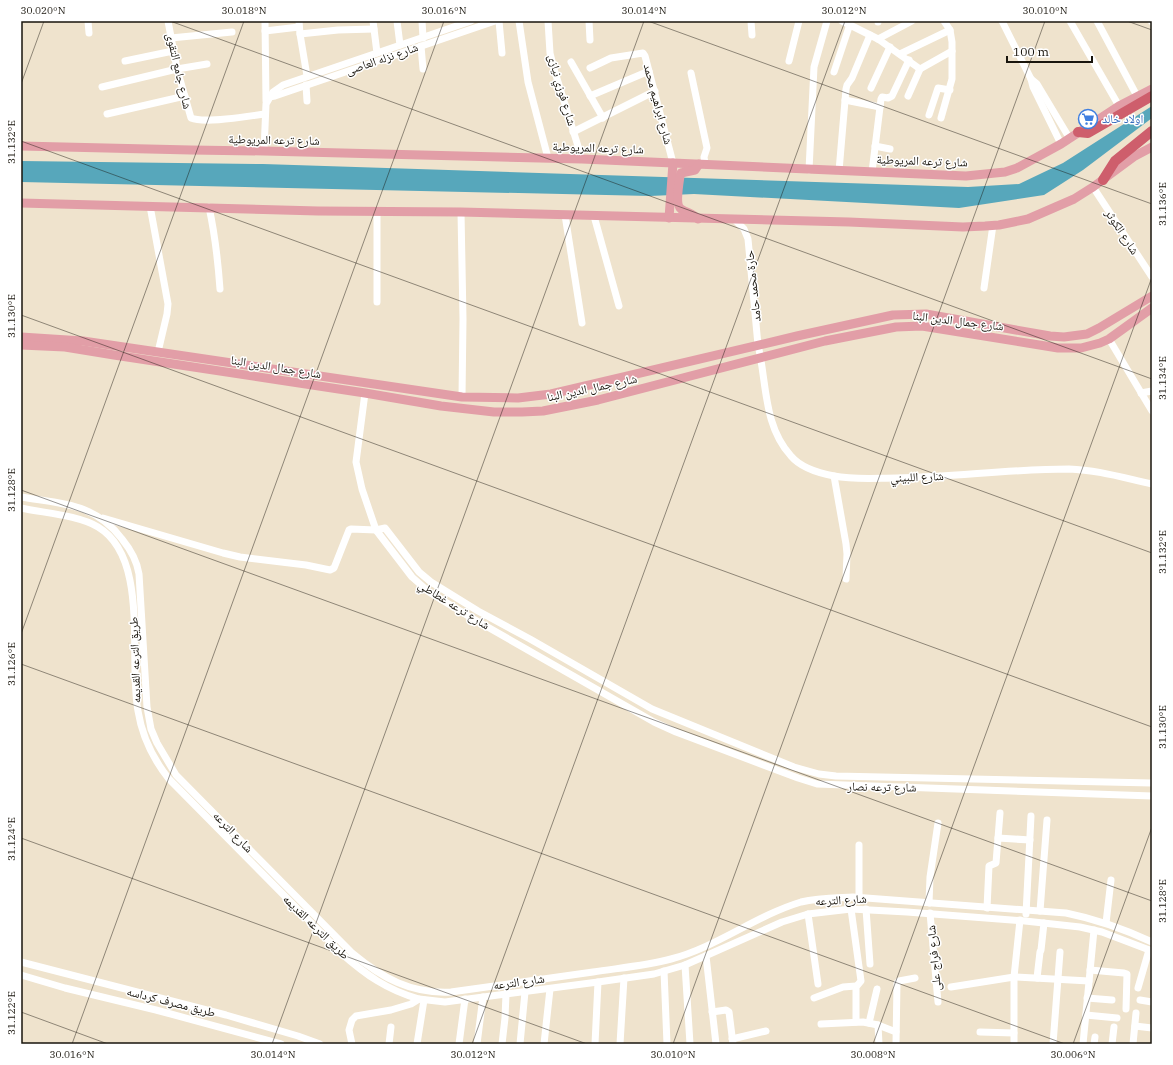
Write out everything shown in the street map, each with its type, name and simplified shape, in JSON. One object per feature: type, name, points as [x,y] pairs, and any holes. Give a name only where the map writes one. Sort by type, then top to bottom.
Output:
[{"type":"highway","points":[[1078,132],[1088,133],[1123,108],[1152,96]]},
{"type":"highway","points":[[1103,180],[1115,161],[1151,132]]},
{"type":"main road","points":[[1123,108],[1137,96],[1152,89]]},
{"type":"main road","name":"شارع ترعه المريوطية","points":[[21,146],[582,159],[966,176],[1005,172],[1038,158],[1070,139],[1078,132]]},
{"type":"main road","points":[[21,203],[318,211],[461,212],[698,218],[963,227],[993,225],[1028,219],[1074,199],[1135,156],[1152,147]]},
{"type":"main road","points":[[673,163],[676,176],[679,208],[698,218]]},
{"type":"main road","points":[[676,176],[684,172],[695,170],[702,164]]},
{"type":"main road","points":[[670,218],[670,208],[676,176]]},
{"type":"main road","name":"شارع جمال الدين البنا","points":[[21,337],[83,341],[462,397],[518,398],[551,394],[893,315],[926,314],[1050,336],[1064,337],[1087,334],[1152,296]]},
{"type":"main road","name":"شارع جمال الدين البنا","points":[[21,345],[65,347],[440,406],[494,412],[543,411],[598,400],[825,341],[883,329],[907,326],[941,329],[1066,348],[1082,348],[1109,339],[1152,308]]},
{"type":"street","points":[[88,21],[89,33]]},
{"type":"street","name":"شارع جامع التقوى","points":[[168,21],[177,69],[191,118],[224,119],[265,114]]},
{"type":"street","points":[[264,151],[265,114],[268,100],[265,21]]},
{"type":"street","points":[[373,21],[377,53]]},
{"type":"street","points":[[397,21],[400,45]]},
{"type":"street","points":[[422,21],[423,38]]},
{"type":"street","name":"شارع نزله العاصى","points":[[268,100],[306,85],[377,53],[400,45],[417,45],[423,38],[471,21]]},
{"type":"street","name":"شارع نزله العاصى","points":[[268,100],[278,88],[307,76],[337,70],[495,21]]},
{"type":"street","points":[[499,21],[502,53]]},
{"type":"street","points":[[519,21],[528,82],[548,158]]},
{"type":"street","name":"شارع فوزي نيازى","points":[[548,21],[550,53],[582,159]]},
{"type":"street","points":[[589,21],[590,40]]},
{"type":"street","points":[[751,21],[752,36]]},
{"type":"street","points":[[789,61],[799,21]]},
{"type":"street","points":[[809,170],[814,67],[827,21]]},
{"type":"street","points":[[842,21],[878,39],[920,69]]},
{"type":"street","points":[[878,39],[912,21]]},
{"type":"street","points":[[941,118],[952,79],[950,30],[944,21]]},
{"type":"street","points":[[1002,21],[1031,79],[1032,87],[1061,144]]},
{"type":"street","points":[[1070,21],[1123,108]]},
{"type":"street","points":[[1097,21],[1137,96]]},
{"type":"street","points":[[834,72],[850,24]]},
{"type":"street","points":[[265,31],[299,27],[338,30],[374,29]]},
{"type":"street","points":[[299,27],[307,76]]},
{"type":"street","points":[[900,54],[950,30]]},
{"type":"street","points":[[171,38],[232,32]]},
{"type":"street","points":[[839,171],[847,85],[852,78],[870,35]]},
{"type":"street","points":[[417,45],[422,69]]},
{"type":"street","points":[[871,88],[890,47]]},
{"type":"street","points":[[126,61],[174,51]]},
{"type":"street","points":[[908,96],[920,69],[952,51]]},
{"type":"street","name":"شارع ابراهيم محمد","points":[[590,68],[611,58],[639,52],[643,53],[655,92],[673,163]]},
{"type":"street","points":[[872,172],[882,97],[888,98],[892,96],[909,60]]},
{"type":"street","points":[[571,62],[603,118]]},
{"type":"street","points":[[102,87],[177,69],[207,64]]},
{"type":"street","points":[[590,96],[649,71]]},
{"type":"street","points":[[691,73],[707,148],[702,164]]},
{"type":"street","points":[[1031,79],[1037,84],[1070,139]]},
{"type":"street","points":[[306,85],[307,101]]},
{"type":"street","points":[[929,115],[938,88],[950,90]]},
{"type":"street","points":[[574,132],[655,92]]},
{"type":"street","points":[[107,114],[185,96]]},
{"type":"street","points":[[845,100],[880,107]]},
{"type":"street","points":[[875,146],[890,148]]},
{"type":"street","name":"شارع الكوثر","points":[[1093,187],[1152,277]]},
{"type":"street","points":[[150,206],[168,304],[168,314],[158,352]]},
{"type":"street","points":[[209,208],[218,254],[220,289]]},
{"type":"street","points":[[377,211],[377,302]]},
{"type":"street","points":[[461,212],[463,319],[462,397]]},
{"type":"street","points":[[565,215],[582,322]]},
{"type":"street","points":[[594,216],[619,306]]},
{"type":"street","name":"حارة محمد حامد","points":[[734,219],[744,229],[748,239],[758,345],[761,358]]},
{"type":"street","points":[[984,288],[993,225]]},
{"type":"street","points":[[1109,339],[1152,411]]},
{"type":"street","name":"شارع اللبيني","points":[[761,358],[766,403],[779,441],[792,458],[804,466],[820,473],[834,476],[867,479],[1071,469],[1104,472],[1152,484]]},
{"type":"street","points":[[1141,393],[1152,391]]},
{"type":"street","name":"شارع ترعه غطاطي","points":[[365,393],[356,466],[362,489],[380,529],[412,577],[429,592],[628,707]]},
{"type":"street","points":[[834,476],[846,544],[846,578]]},
{"type":"street","points":[[21,497],[67,504],[82,508],[100,517],[223,553],[240,557],[306,565],[330,570],[334,568],[349,530],[380,529]]},
{"type":"street","name":"طريق الترعه القديمه","points":[[21,508],[82,521],[98,527],[108,535],[120,551],[127,565],[130,579],[133,609],[134,676],[138,711],[143,732],[153,756],[162,771],[176,787],[341,953],[367,975],[378,982],[392,990],[421,1000]]},
{"type":"street","name":"شارع الترعه","points":[[100,517],[120,536],[135,558],[139,574],[142,609],[147,707],[151,729],[162,754],[176,775],[352,953],[381,975],[392,980],[410,987],[434,993],[451,992],[664,961],[687,955],[704,948],[754,921],[777,911],[802,902],[823,898],[859,897],[1066,913],[1106,923],[1152,942]]},
{"type":"street","name":"شارع ترعه غطاطي","points":[[380,529],[386,528],[414,568],[431,582],[478,611],[633,698]]},
{"type":"street","points":[[133,609],[142,609]]},
{"type":"street","name":"شارع ترعه نصار","points":[[633,698],[662,714],[794,767],[828,775],[1152,783]]},
{"type":"street","name":"شارع ترعه نصار","points":[[628,707],[665,727],[817,784],[1152,796]]},
{"type":"street","points":[[703,742],[707,732]]},
{"type":"street","points":[[987,908],[989,866],[996,863],[1000,813]]},
{"type":"street","points":[[1014,1044],[1014,977],[1022,920],[1026,910],[1031,816]]},
{"type":"street","points":[[1040,911],[1047,820]]},
{"type":"street","points":[[929,903],[930,877],[938,823]]},
{"type":"street","points":[[998,838],[1030,840]]},
{"type":"street","points":[[859,845],[859,897]]},
{"type":"street","points":[[1106,923],[1111,880]]},
{"type":"street","points":[[814,998],[843,987],[856,986],[861,981],[851,909]]},
{"type":"street","name":"شارع الترعه","points":[[421,1000],[444,1002],[598,982],[664,971],[685,965],[775,925],[808,914],[851,909],[930,913],[1044,922],[1094,930],[1151,950]]},
{"type":"street","points":[[866,910],[870,964]]},
{"type":"street","name":"شارع فراج على","points":[[930,913],[938,1002]]},
{"type":"street","points":[[808,914],[818,984]]},
{"type":"street","points":[[1037,978],[1044,922]]},
{"type":"street","points":[[1083,1044],[1094,930]]},
{"type":"street","points":[[1138,988],[1151,950]]},
{"type":"street","points":[[1053,1044],[1060,952]]},
{"type":"street","points":[[706,956],[716,1044]]},
{"type":"street","name":"طريق مصرف كرداسه","points":[[21,962],[226,1016],[298,1036],[320,1044]]},
{"type":"street","points":[[24,976],[29,964]]},
{"type":"street","points":[[685,965],[690,1044]]},
{"type":"street","points":[[1090,970],[1127,974],[1126,1009]]},
{"type":"street","points":[[664,971],[667,1044]]},
{"type":"street","name":"طريق مصرف كرداسه","points":[[24,976],[281,1044]]},
{"type":"street","points":[[951,987],[1014,977],[1089,981]]},
{"type":"street","points":[[620,1044],[624,978]]},
{"type":"street","points":[[896,1044],[897,981],[915,978]]},
{"type":"street","points":[[595,1044],[598,982]]},
{"type":"street","points":[[856,986],[856,1022]]},
{"type":"street","points":[[544,1044],[550,988]]},
{"type":"street","points":[[870,1023],[877,989]]},
{"type":"street","points":[[520,1044],[525,992]]},
{"type":"street","points":[[433,1001],[434,993]]},
{"type":"street","points":[[502,1044],[506,994]]},
{"type":"street","points":[[477,1044],[483,997]]},
{"type":"street","points":[[1087,998],[1112,1000]]},
{"type":"street","points":[[459,1044],[465,999]]},
{"type":"street","points":[[352,1044],[349,1030],[352,1020],[356,1016],[391,1010],[421,1000],[417,1044]]},
{"type":"street","points":[[1140,1000],[1152,1002]]},
{"type":"street","points":[[712,1012],[726,1010],[729,1012],[733,1041],[766,1031]]},
{"type":"street","points":[[1133,1044],[1136,1013]]},
{"type":"street","points":[[1086,1015],[1117,1018]]},
{"type":"street","points":[[821,1024],[856,1022],[870,1023],[896,1032]]},
{"type":"street","points":[[878,1025],[879,1044]]},
{"type":"street","points":[[1135,1026],[1152,1028]]},
{"type":"street","points":[[1112,1044],[1114,1027]]},
{"type":"street","points":[[389,1044],[391,1028]]},
{"type":"street","points":[[980,1032],[1014,1032]]},
{"type":"water","points":[[1152,106],[1152,118],[1083,170],[1044,195],[959,208],[694,194],[650,196],[21,182],[21,161],[263,164],[968,187],[1019,184],[1063,163]]},
{"type":"place","name":"اولاد خالد","points":[[1088,119]]}]
